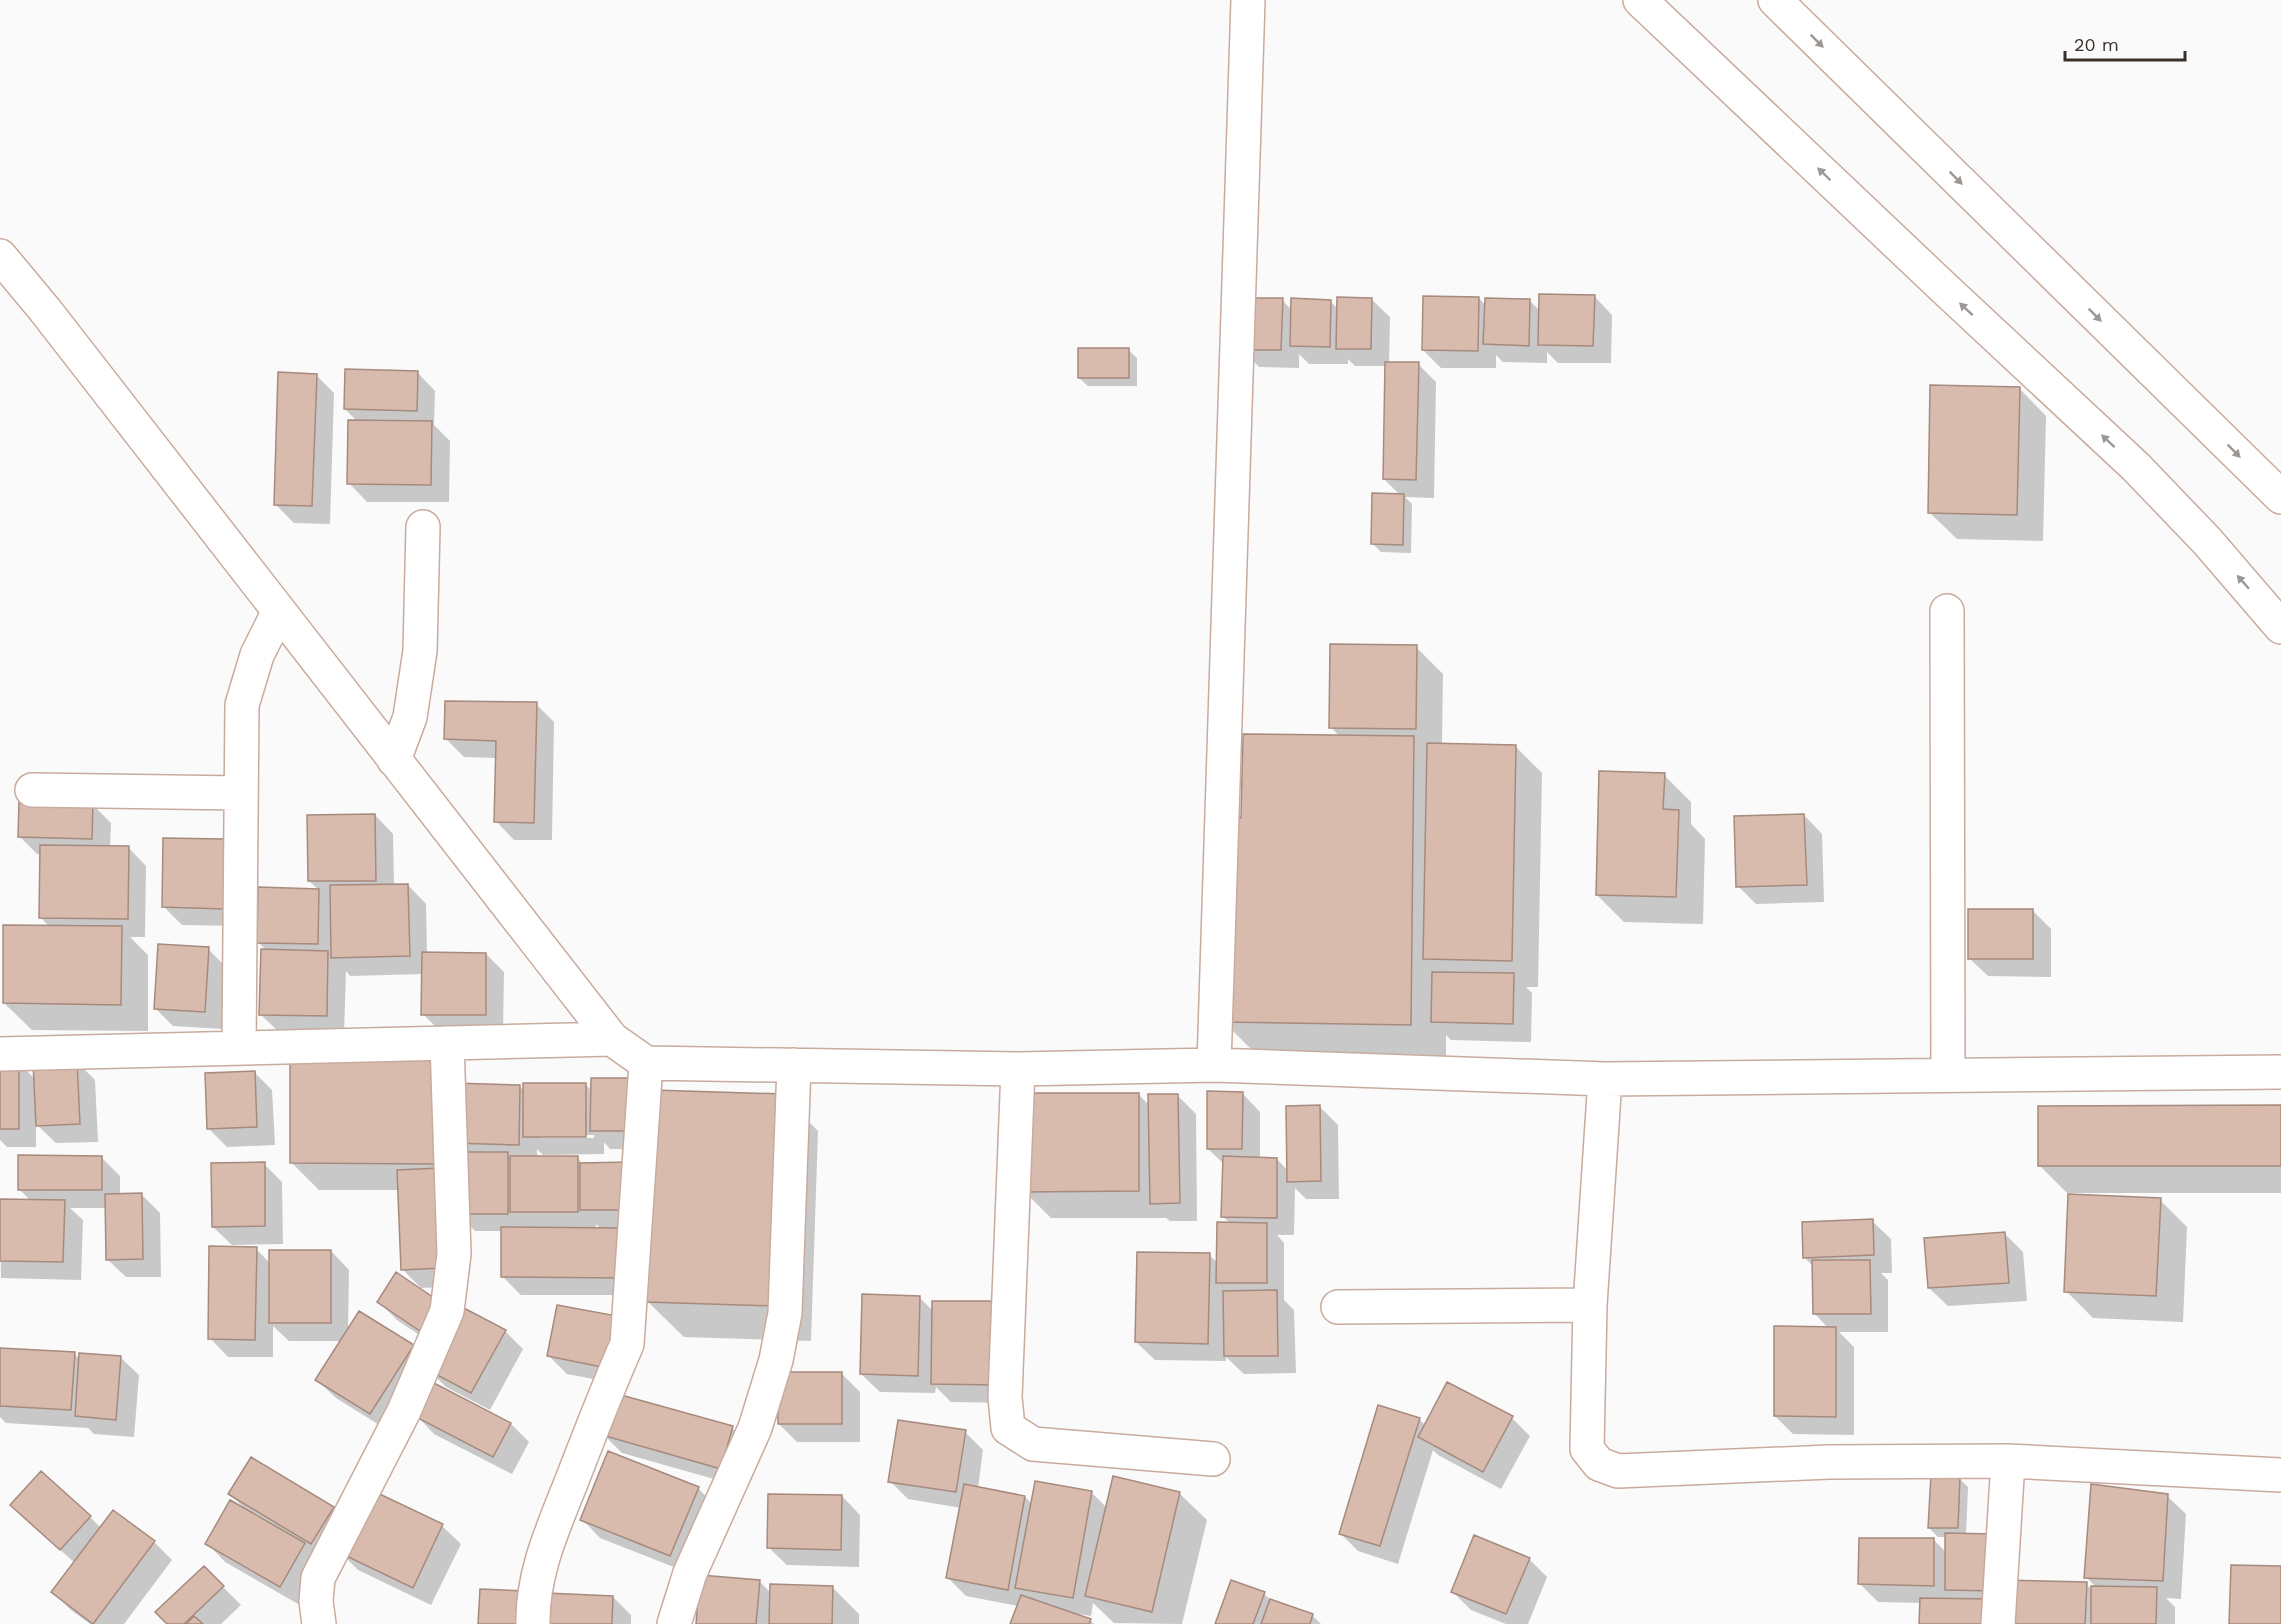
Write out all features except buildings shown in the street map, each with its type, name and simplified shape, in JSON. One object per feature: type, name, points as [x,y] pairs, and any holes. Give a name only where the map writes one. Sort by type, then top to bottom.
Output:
[{"type":"street","points":[[1214,1065],[1248,0]]},
{"type":"street","points":[[1640,0],[1926,272],[2136,467],[2207,541],[2281,627]]},
{"type":"street","points":[[1775,0],[2281,497]]},
{"type":"street","points":[[0,256],[45,310],[612,1039],[646,1063],[1018,1069],[1214,1065],[1605,1078],[2281,1072]]},
{"type":"street","points":[[394,760],[410,717],[420,651],[423,527]]},
{"type":"street","points":[[239,1048],[242,705],[256,655],[279,611]]},
{"type":"street","points":[[1947,611],[1948,1075]]},
{"type":"street","points":[[32,790],[240,793]]},
{"type":"street","points":[[0,1054],[612,1039]]},
{"type":"street","points":[[319,1624],[316,1601],[318,1578],[404,1411],[447,1311],[454,1254],[447,1043]]},
{"type":"street","points":[[533,1624],[537,1578],[545,1549],[627,1344],[646,1063]]},
{"type":"street","points":[[674,1624],[690,1573],[754,1428],[776,1360],[785,1313],[794,1065]]},
{"type":"street","points":[[1018,1069],[1005,1397],[1008,1428],[1033,1444],[1213,1459]]},
{"type":"street","points":[[1605,1078],[1590,1305],[1587,1449],[1599,1464],[1618,1471],[1829,1462],[2008,1461],[2281,1475]]},
{"type":"street","points":[[1338,1307],[1590,1305]]},
{"type":"street","points":[[1998,1624],[2008,1461]]}]
